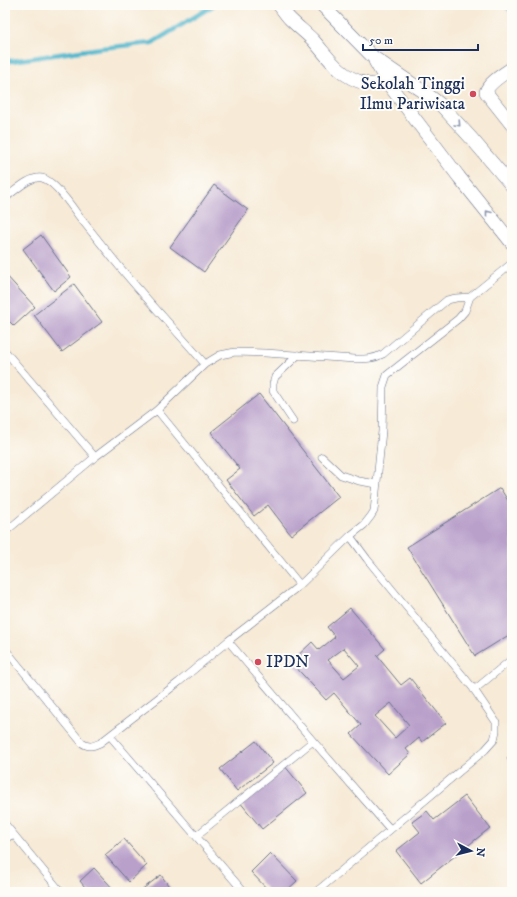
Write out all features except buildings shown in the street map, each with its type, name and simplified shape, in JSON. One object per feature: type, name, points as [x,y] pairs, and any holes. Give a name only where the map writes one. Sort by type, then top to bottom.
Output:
[{"type":"street","points":[[279,5],[332,63],[342,72],[355,80],[368,84],[374,84],[392,78],[427,94],[441,106],[472,139],[512,186]]},
{"type":"street","points":[[322,5],[392,78],[459,176],[512,243]]},
{"type":"street","points":[[512,68],[492,82],[487,88],[486,92],[512,125]]},
{"type":"lane","points":[[5,198],[23,184],[38,178],[42,178],[48,182],[64,196],[114,261],[205,364]]},
{"type":"lane","points":[[5,649],[82,743],[86,746],[93,746],[110,736],[300,585],[350,536],[364,525],[374,511],[382,431],[383,387],[387,375],[458,318],[465,311],[470,297],[512,263]]},
{"type":"lane","points":[[5,532],[95,457],[157,410],[205,364],[220,355],[235,352],[367,359],[380,356],[447,300],[470,297]]},
{"type":"lane","points":[[5,352],[95,457]]},
{"type":"lane","points":[[293,421],[273,391],[273,384],[275,377],[298,355]]},
{"type":"lane","points":[[157,410],[300,585]]},
{"type":"lane","points":[[322,457],[341,475],[359,482],[377,484]]},
{"type":"lane","points":[[316,892],[485,750],[494,740],[496,731],[496,722],[474,690],[350,536]]},
{"type":"lane","points":[[228,641],[390,829]]},
{"type":"lane","points":[[474,690],[512,659]]},
{"type":"lane","points":[[110,736],[244,892]]},
{"type":"lane","points":[[196,836],[313,741]]},
{"type":"lane","points":[[5,824],[61,892]]},
{"type":"lane","points":[[5,839],[13,834]]},
{"type":"waterway","points":[[5,60],[12,61],[101,48],[152,43],[214,5]]},
{"type":"waterway","points":[[504,5],[512,11]]},
{"type":"place","name":"Sekolah Tinggi Ilmu Pariwisata","points":[[473,94]]},
{"type":"place","name":"IPDN","points":[[258,662]]}]
